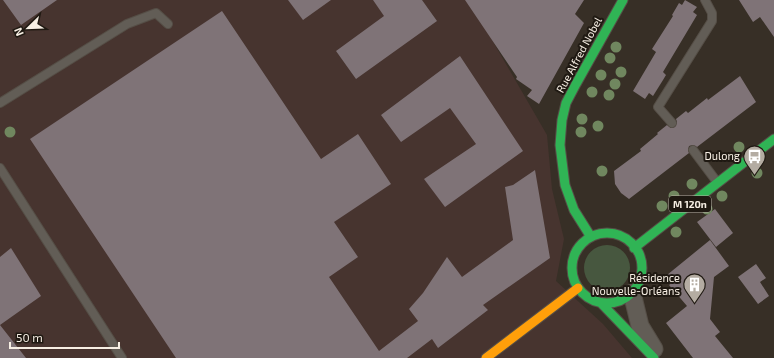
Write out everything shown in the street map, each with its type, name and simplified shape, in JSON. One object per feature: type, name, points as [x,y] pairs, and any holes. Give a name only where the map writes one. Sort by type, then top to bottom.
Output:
[{"type":"main road","name":"Rue Alfred Nobel","points":[[591,237],[581,224],[572,206],[565,186],[560,131],[563,112],[573,88],[623,0]]},
{"type":"main road","name":"M 120n","points":[[634,248],[774,138]]},
{"type":"main road","points":[[600,234],[619,236],[628,241],[634,248],[639,256],[641,266],[640,276],[632,293],[623,300],[612,303],[601,303],[584,295],[578,288],[572,272],[575,254],[582,244],[591,237],[600,234]]},
{"type":"main road","points":[[486,358],[578,288]]},
{"type":"main road","points":[[601,303],[654,358]]},
{"type":"street","points":[[632,293],[640,326],[659,358]]},
{"type":"lane","points":[[672,124],[658,107],[712,21],[712,13],[705,0]]},
{"type":"lane","points":[[0,103],[127,24],[156,13],[168,24]]},
{"type":"lane","points":[[693,150],[718,182]]},
{"type":"lane","points":[[0,168],[122,358]]},
{"type":"shaded area","points":[[0,0],[469,0],[547,135],[552,189],[564,239],[556,281],[603,324],[632,358],[0,358]]},
{"type":"green space","points":[[607,245],[620,249],[626,255],[630,268],[626,281],[620,287],[607,291],[594,287],[588,281],[584,268],[588,255],[594,249]]},
{"type":"building","points":[[3,0],[57,0],[21,25]]},
{"type":"building","points":[[288,0],[331,0],[303,20]]},
{"type":"building","points":[[373,0],[422,0],[437,21],[356,79],[336,51],[384,16]]},
{"type":"building","points":[[465,0],[584,0],[575,14],[584,23],[539,104],[527,96],[532,90],[516,79],[517,77]]},
{"type":"building","points":[[685,0],[697,7],[693,12],[697,15],[663,72],[666,75],[663,80],[653,96],[649,93],[645,99],[633,91],[656,52],[652,49],[673,16],[672,15],[679,3],[682,5]]},
{"type":"building","points":[[739,0],[774,0],[774,37],[760,17],[753,22]]},
{"type":"building","points":[[222,11],[321,159],[358,134],[391,184],[334,222],[358,257],[329,277],[379,351],[418,321],[409,309],[423,293],[447,257],[462,277],[513,240],[505,187],[513,185],[535,170],[550,258],[483,305],[488,310],[438,348],[432,339],[407,358],[176,358],[30,139]]},
{"type":"building","points":[[460,56],[523,151],[445,207],[424,179],[476,144],[450,108],[401,142],[381,115]]},
{"type":"building","points":[[740,76],[756,102],[697,147],[693,145],[689,146],[689,153],[629,199],[621,193],[615,184],[614,171],[641,151],[640,149],[667,125],[671,128],[675,127],[677,122],[676,119],[686,111],[688,113],[707,98],[708,100]]},
{"type":"building","points":[[715,209],[733,233],[716,247],[697,222]]},
{"type":"building","name":"Résidence Nouvelle-Orléans","points":[[710,240],[729,266],[714,277],[710,319],[720,332],[715,336],[733,358],[693,358],[666,323],[687,306],[669,285],[673,282],[667,275]]},
{"type":"building","points":[[11,248],[41,296],[0,325],[0,257]]},
{"type":"building","points":[[756,264],[766,278],[760,282],[769,296],[758,304],[738,277]]},
{"type":"building","points":[[0,325],[26,358],[0,358]]},
{"type":"traffic: fast","points":[[591,237],[574,210],[565,185],[560,145],[562,120],[566,103],[623,0]]},
{"type":"traffic: fast","points":[[634,248],[774,139]]},
{"type":"traffic: fast","points":[[607,233],[626,239],[636,249],[642,268],[636,287],[626,297],[607,303],[588,297],[578,287],[572,268],[578,249],[588,239],[607,233]]},
{"type":"traffic: fast","points":[[601,303],[654,358]]},
{"type":"traffic: slow","points":[[486,358],[578,288]]},
{"type":"place","name":"Dulong","points":[[755,176]]},
{"type":"place","name":"Résidence Nouvelle-Orléans","points":[[695,304]]}]
